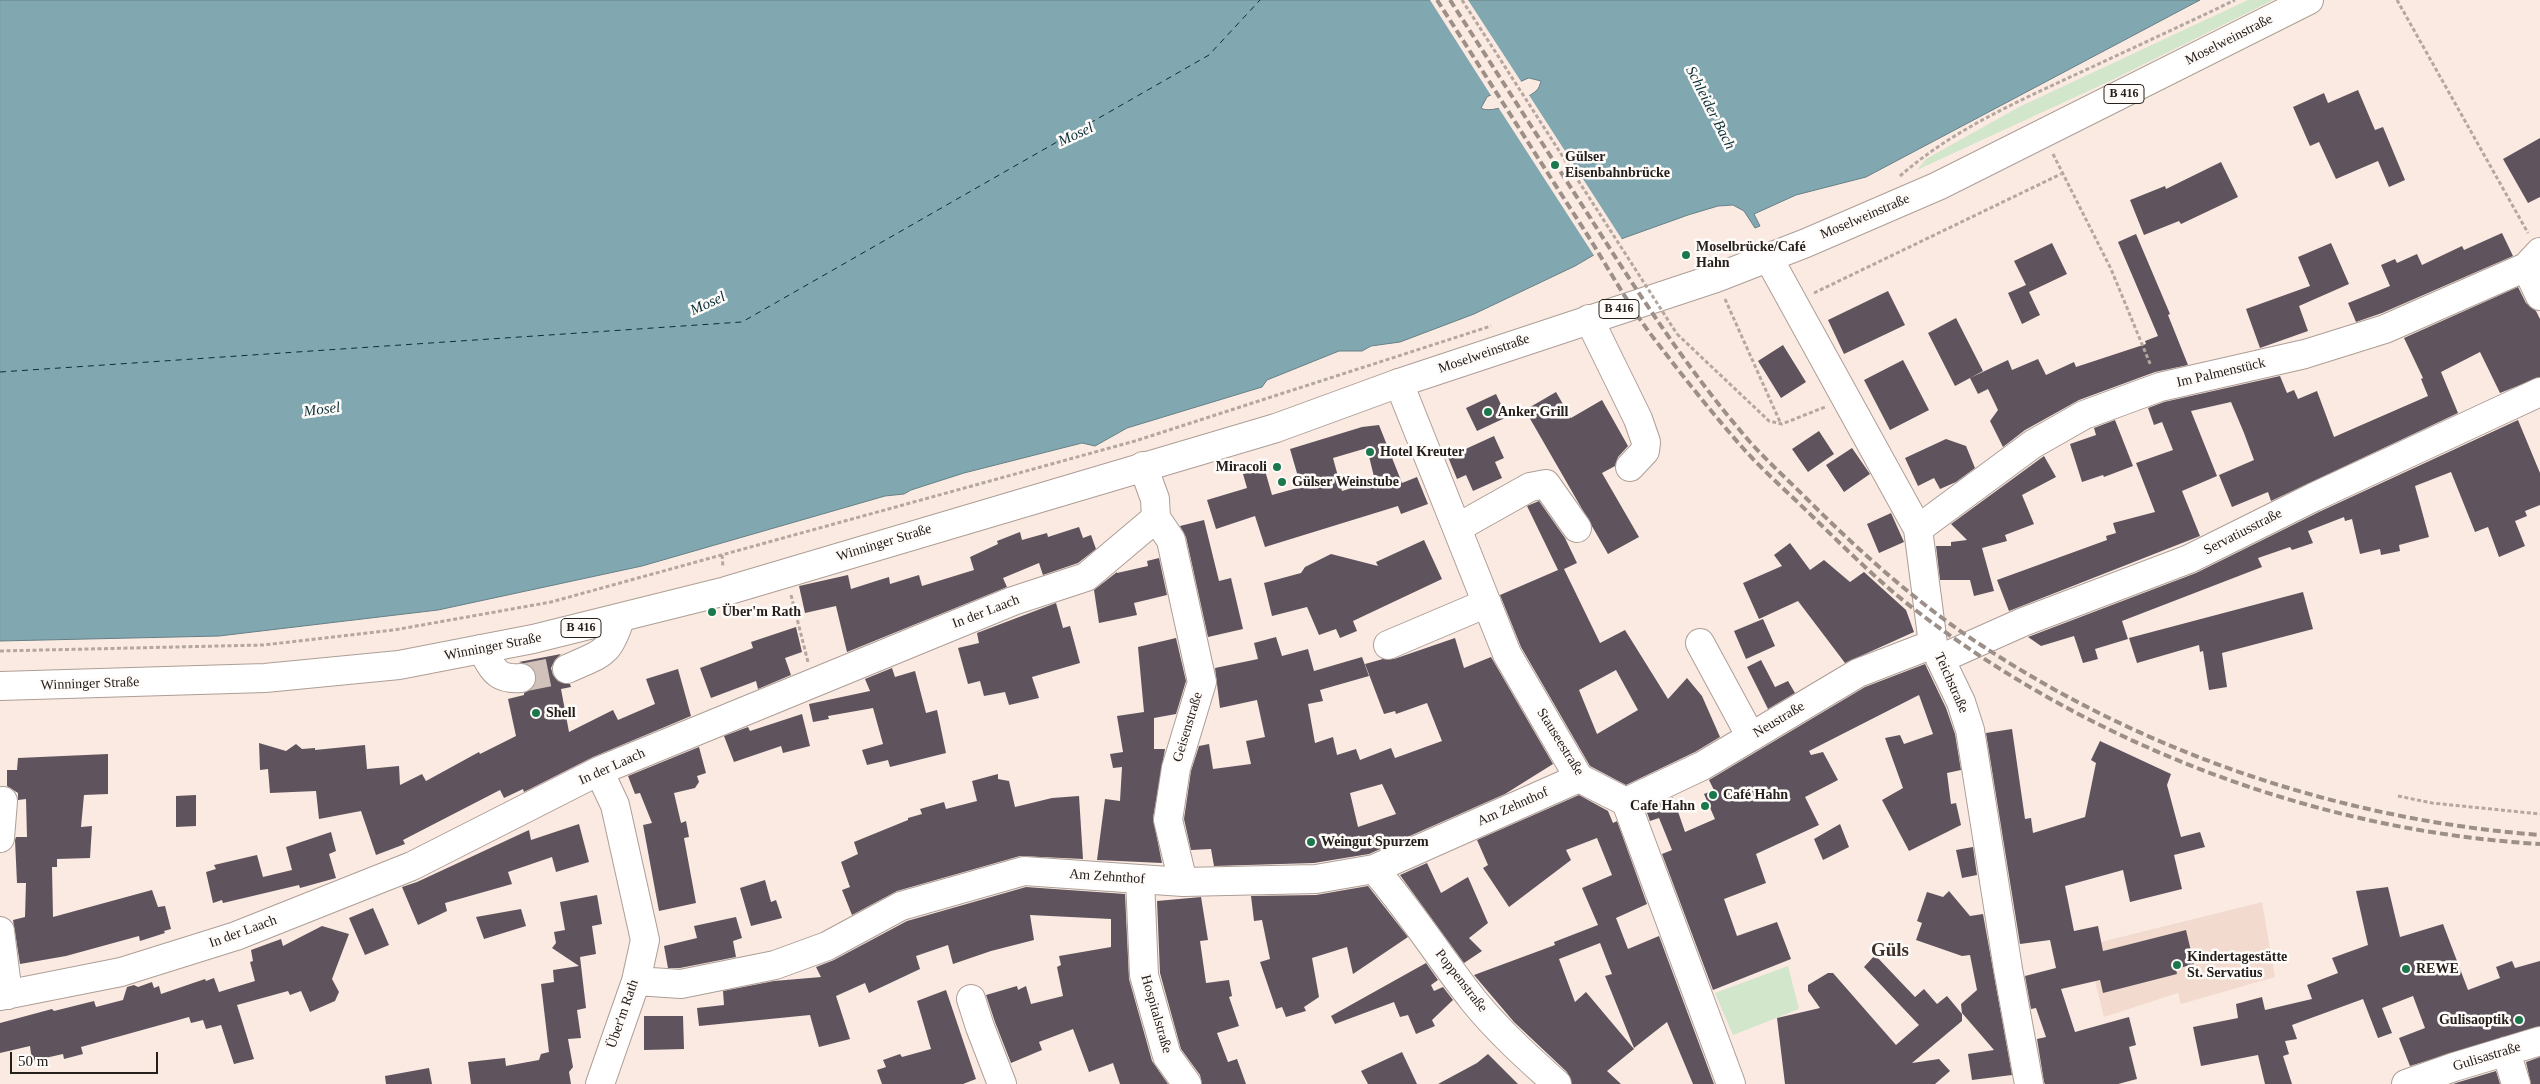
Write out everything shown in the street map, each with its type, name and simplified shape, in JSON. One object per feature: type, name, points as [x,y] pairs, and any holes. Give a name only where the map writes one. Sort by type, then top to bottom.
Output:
[{"type":"street","name":"Moselweinstraße","points":[[1143,466],[1276,428],[1399,383],[1716,278],[1938,186],[2309,0]]},
{"type":"street","name":"Teichstraße","points":[[1768,257],[1792,304],[1846,396],[1918,529],[1936,652],[1961,702],[1970,730],[2008,969],[2029,1084]]},
{"type":"street","points":[[2535,257],[2540,296]]},
{"type":"street","name":"Im Palmenstück","points":[[1918,529],[2033,444],[2084,415],[2160,388],[2305,354],[2385,329],[2535,257]]},
{"type":"street","points":[[1589,319],[1638,419],[1646,442],[1644,451],[1630,467]]},
{"type":"street","name":"Stauseestraße","points":[[1399,383],[1507,654],[1579,778],[1626,802]]},
{"type":"street","name":"Servatiusstraße","points":[[1936,652],[2023,622],[2189,559],[2314,497],[2540,392]]},
{"type":"street","points":[[1143,466],[1155,499],[1156,518]]},
{"type":"street","name":"Winninger Straße","points":[[0,686],[265,678],[399,665],[481,650],[620,619],[726,591],[1143,466]]},
{"type":"street","points":[[1457,528],[1530,487],[1546,484],[1577,528]]},
{"type":"street","name":"In der Laach","points":[[4,996],[121,972],[236,936],[412,866],[600,771],[1013,600],[1086,577],[1156,518]]},
{"type":"street","name":"Geisenstraße","points":[[1156,518],[1171,540],[1202,682],[1176,768],[1168,820],[1183,882]]},
{"type":"street","points":[[1388,645],[1487,602]]},
{"type":"street","points":[[567,669],[606,650],[613,640],[620,619]]},
{"type":"street","points":[[1700,644],[1752,737]]},
{"type":"street","points":[[481,650],[497,673],[506,679],[521,678]]},
{"type":"street","name":"Neustraße","points":[[1626,802],[1702,766],[1858,673],[1936,652]]},
{"type":"street","name":"Über'm Rath","points":[[600,771],[615,805],[645,940],[636,981],[600,1084]]},
{"type":"street","name":"Am Zehnthof","points":[[636,981],[681,984],[775,965],[827,946],[901,906],[1024,871],[1183,882],[1316,879],[1374,868],[1579,778]]},
{"type":"street","points":[[0,838],[2,801]]},
{"type":"street","points":[[1626,802],[1731,1084]]},
{"type":"street","name":"Poppenstraße","points":[[1374,868],[1396,894],[1474,1001],[1519,1050],[1557,1084]]},
{"type":"street","name":"Hospitalstraße","points":[[1140,879],[1144,975],[1167,1056],[1187,1084]]},
{"type":"street","points":[[0,931],[4,996]]},
{"type":"street","points":[[972,999],[980,1027],[1002,1084]]},
{"type":"street","name":"Gulisastraße","points":[[2406,1084],[2540,1041]]},
{"type":"street","points":[[2506,1051],[2516,1084]]},
{"type":"path","points":[[1462,0],[1677,334],[1769,421],[1782,424],[1815,413],[1831,404]]},
{"type":"path","points":[[1895,180],[1924,154],[2017,102],[2235,0]]},
{"type":"path","points":[[2396,0],[2535,257]]},
{"type":"path","points":[[2045,134],[2061,174],[2111,270],[2160,388]]},
{"type":"path","points":[[1792,304],[2061,174]]},
{"type":"path","points":[[1724,297],[1782,424]]},
{"type":"path","points":[[0,652],[263,645],[394,630],[551,602],[780,541],[957,488],[1135,442],[1498,324]]},
{"type":"path","points":[[789,588],[813,682]]},
{"type":"path","points":[[2398,796],[2432,803],[2540,814]]},
{"type":"shaded area","name":"Kindertagestätte St. Servatius","points":[[2262,902],[2275,977],[2181,1004],[2178,993],[2104,1017],[2095,981],[2077,948]]},
{"type":"green space","points":[[2248,0],[2273,0],[2110,81],[1917,170],[1926,159],[2019,107]]},
{"type":"green space","points":[[1788,966],[1799,1009],[1733,1035],[1715,993]]},
{"type":"water","points":[[0,0],[2200,0],[1866,177],[1796,195],[1754,214],[1760,226],[1755,228],[1744,211],[1733,205],[1718,206],[1688,215],[1621,239],[1575,266],[1474,314],[1400,342],[1371,346],[1362,351],[1339,351],[1267,380],[1262,387],[1127,428],[1095,446],[1082,443],[964,473],[904,494],[885,496],[642,566],[438,610],[219,636],[0,641]],"holes":[[[1529,78],[1541,81],[1537,90],[1517,102],[1500,108],[1486,110],[1481,108],[1487,97]]]},
{"type":"pier","points":[[1430,0],[1468,0],[1522,83],[1492,97]]},
{"type":"pier","points":[[1527,92],[1623,241],[1595,257],[1498,107]]},
{"type":"building","points":[[2358,90],[2375,130],[2383,127],[2405,180],[2389,187],[2378,161],[2336,179],[2319,142],[2310,146],[2293,107],[2324,93],[2328,103]]},
{"type":"building","points":[[2540,138],[2540,197],[2528,203],[2503,159]]},
{"type":"building","points":[[2221,162],[2238,197],[2181,224],[2179,221],[2144,235],[2130,200],[2165,186],[2166,189]]},
{"type":"building","points":[[2502,233],[2513,256],[2382,313],[2356,322],[2348,303],[2390,286],[2381,265],[2395,259],[2397,263],[2417,254],[2422,265],[2462,246],[2464,250]]},
{"type":"building","points":[[2136,234],[2170,314],[2168,315],[2188,365],[2155,372],[2079,400],[2025,430],[2003,447],[1990,421],[1998,410],[1988,389],[1978,394],[1970,378],[2008,360],[2012,370],[2038,359],[2046,375],[2074,362],[2076,367],[2146,344],[2145,341],[2158,336],[2118,242]]},
{"type":"building","points":[[2052,243],[2067,274],[2029,292],[2040,315],[2022,324],[2008,293],[2026,285],[2014,261]]},
{"type":"building","points":[[2331,243],[2349,284],[2299,306],[2308,331],[2260,348],[2246,309],[2310,286],[2298,257]]},
{"type":"building","points":[[2518,287],[2526,303],[2536,311],[2540,319],[2540,377],[2500,393],[2480,352],[2441,372],[2458,413],[2271,501],[2268,492],[2232,507],[2219,475],[2254,460],[2231,402],[2191,411],[2217,476],[2182,491],[2200,536],[2009,611],[1997,580],[2107,540],[2106,536],[2116,533],[2113,523],[2155,512],[2136,463],[2173,450],[2162,422],[2154,425],[2148,408],[2164,402],[2280,376],[2287,393],[2294,390],[2298,399],[2317,391],[2334,437],[2428,396],[2421,379],[2423,378],[2404,338]]},
{"type":"building","points":[[1888,291],[1905,325],[1844,354],[1828,320]]},
{"type":"building","points":[[1956,318],[1983,371],[1955,386],[1928,333]]},
{"type":"building","points":[[1783,345],[1806,382],[1781,398],[1758,361]]},
{"type":"building","points":[[1903,360],[1929,410],[1890,430],[1864,380]]},
{"type":"building","points":[[1556,392],[1571,418],[1602,400],[1628,446],[1618,457],[1615,466],[1602,473],[1639,537],[1608,554],[1525,410]]},
{"type":"building","points":[[1496,394],[1507,417],[1477,431],[1466,408]]},
{"type":"building","points":[[2115,420],[2133,466],[2104,477],[2103,475],[2082,482],[2070,444],[2096,435],[2094,428]]},
{"type":"building","points":[[2518,420],[2540,473],[2540,505],[2525,511],[2527,516],[2515,521],[2525,546],[2499,557],[2488,527],[2475,532],[2451,472],[2415,486],[2429,537],[2399,545],[2400,551],[2381,555],[2380,549],[2360,554],[2352,519],[2345,521],[2344,517],[2308,531],[2313,543],[2292,550],[2290,547],[2258,558],[2262,567],[2122,621],[2128,639],[2095,649],[2098,659],[2083,663],[2074,636],[2041,646],[2028,637],[2196,573],[2321,511]]},
{"type":"building","points":[[1379,425],[1402,483],[1417,477],[1428,504],[1401,514],[1398,506],[1265,547],[1255,516],[1216,529],[1207,500],[1247,488],[1243,474],[1264,467],[1272,495],[1301,487],[1290,449],[1362,427]],"holes":[[[1367,448],[1375,481],[1342,491],[1333,458]]]},
{"type":"building","points":[[1819,431],[1834,454],[1808,472],[1792,449]]},
{"type":"building","points":[[1494,436],[1504,458],[1495,462],[1502,478],[1473,491],[1466,475],[1457,479],[1448,457]]},
{"type":"building","points":[[1946,439],[1966,446],[1975,468],[1956,482],[1940,489],[1934,478],[1918,486],[1905,458]]},
{"type":"building","points":[[1852,448],[1870,474],[1844,492],[1826,465]]},
{"type":"building","points":[[2044,456],[2056,477],[2022,495],[2034,524],[2005,535],[2007,541],[1982,548],[1994,591],[1974,596],[1970,580],[1940,580],[1936,546],[1951,546],[1951,542],[1967,540],[1951,524]]},
{"type":"building","points":[[1539,501],[1565,538],[1577,563],[1564,569],[1600,643],[1625,630],[1668,699],[1687,678],[1702,696],[1720,737],[1695,752],[1626,785],[1590,766],[1521,647],[1500,595],[1558,570],[1527,506]],"holes":[[[1616,670],[1638,710],[1597,734],[1579,690]]]},
{"type":"building","points":[[1891,513],[1904,542],[1879,553],[1867,524]]},
{"type":"building","points":[[1204,520],[1219,581],[1231,578],[1243,629],[1208,637],[1186,537],[1180,526]]},
{"type":"building","points":[[1079,527],[1083,538],[1091,535],[1096,549],[1078,563],[1043,575],[1039,563],[1003,578],[1007,587],[847,652],[836,606],[805,613],[799,586],[848,575],[851,589],[889,577],[890,584],[919,575],[922,586],[974,570],[970,557],[998,544],[997,541],[1020,532],[1022,540],[1047,533],[1048,537]]},
{"type":"building","points":[[1424,540],[1442,579],[1353,621],[1357,631],[1340,638],[1336,629],[1319,635],[1307,607],[1272,616],[1264,583],[1301,573],[1305,567],[1331,554],[1378,566],[1376,562]]},
{"type":"building","points":[[1790,543],[1810,570],[1824,560],[1850,582],[1864,572],[1906,610],[1914,632],[1845,663],[1798,601],[1759,619],[1743,583],[1782,566],[1774,555]]},
{"type":"building","points":[[1159,558],[1167,595],[1134,603],[1137,615],[1099,623],[1094,590],[1117,572],[1148,566],[1147,561]]},
{"type":"building","points":[[2303,592],[2313,629],[2222,653],[2227,687],[2209,690],[2203,651],[2200,652],[2199,645],[2137,663],[2129,638]]},
{"type":"building","points":[[1056,603],[1063,628],[1070,626],[1080,663],[1032,677],[1039,698],[1009,705],[1005,692],[984,696],[980,681],[968,684],[958,648],[979,643],[977,633]]},
{"type":"building","points":[[1763,619],[1775,646],[1746,659],[1734,631]]},
{"type":"building","points":[[796,627],[802,652],[785,658],[791,675],[758,689],[756,681],[711,698],[700,668],[753,648],[751,642]]},
{"type":"building","points":[[1276,637],[1282,656],[1308,649],[1314,671],[1362,657],[1369,676],[1320,690],[1323,701],[1308,704],[1315,743],[1333,737],[1337,755],[1356,749],[1360,760],[1391,748],[1395,758],[1442,741],[1427,703],[1396,714],[1395,711],[1384,714],[1365,664],[1383,659],[1394,659],[1455,638],[1464,668],[1491,657],[1553,764],[1505,794],[1369,854],[1314,863],[1214,866],[1211,849],[1191,850],[1184,819],[1191,771],[1199,746],[1209,744],[1213,769],[1251,764],[1246,741],[1265,737],[1257,700],[1220,708],[1215,668],[1258,659],[1254,643]],"holes":[[[1382,784],[1396,814],[1358,827],[1350,793]]]},
{"type":"building","points":[[1176,638],[1186,681],[1176,714],[1154,718],[1154,749],[1165,749],[1153,818],[1162,863],[1097,860],[1105,799],[1120,801],[1122,767],[1113,768],[1110,754],[1123,752],[1117,716],[1144,712],[1138,647]]},
{"type":"building","points":[[561,654],[551,668],[553,675],[558,681],[570,684],[571,687],[561,689],[569,732],[613,710],[618,720],[655,704],[646,679],[678,669],[691,716],[593,757],[524,792],[523,789],[504,798],[500,790],[403,840],[405,844],[376,855],[361,811],[319,819],[316,791],[270,793],[268,769],[260,770],[259,743],[286,751],[296,744],[302,749],[315,748],[315,750],[365,745],[367,769],[399,766],[400,785],[422,774],[426,781],[479,752],[480,754],[516,736],[508,699],[524,695],[534,686],[537,678],[535,670],[529,665],[519,662]]},
{"type":"building","points":[[1761,660],[1775,687],[1788,681],[1795,693],[1768,709],[1747,667]]},
{"type":"building","points":[[1925,664],[1946,708],[1955,734],[1961,770],[1947,773],[1951,804],[1956,803],[1961,825],[1909,851],[1882,800],[1903,788],[1885,738],[1900,735],[1904,744],[1933,734],[1919,695],[1809,751],[1811,755],[1823,752],[1838,780],[1805,797],[1819,825],[1756,854],[1766,883],[1724,899],[1737,936],[1777,922],[1791,959],[1713,990],[1662,854],[1672,850],[1659,818],[1650,821],[1646,810],[1673,797],[1685,832],[1715,819],[1704,794],[1714,790],[1709,780],[1865,687]]},
{"type":"building","points":[[892,668],[895,677],[915,671],[926,713],[937,710],[946,753],[890,767],[888,760],[867,765],[862,750],[883,744],[873,708],[828,716],[829,719],[813,722],[809,704],[870,691],[865,679]]},
{"type":"building","points":[[802,714],[810,746],[783,753],[781,746],[734,762],[724,736],[748,727],[750,731]]},
{"type":"building","points":[[2012,729],[2025,819],[2031,818],[2033,833],[2085,817],[2096,763],[2091,760],[2100,741],[2171,774],[2167,785],[2181,837],[2200,832],[2205,847],[2174,855],[2182,889],[2130,902],[2123,870],[2065,886],[2074,931],[2098,926],[2103,951],[2186,930],[2194,964],[2176,969],[2177,974],[2103,993],[2100,980],[2061,989],[2075,1032],[2129,1017],[2136,1045],[2129,1047],[2137,1079],[2118,1084],[2045,1084],[2044,1082],[2037,1039],[2046,1037],[2036,1008],[2031,1009],[2025,976],[2056,968],[2050,940],[2020,944],[1986,733]]},
{"type":"building","points":[[699,747],[706,773],[697,776],[699,782],[695,788],[674,793],[681,823],[686,821],[689,837],[684,838],[696,903],[659,911],[643,825],[652,823],[640,793],[635,794],[628,776]]},
{"type":"building","points":[[108,754],[108,794],[84,795],[81,827],[92,826],[90,858],[57,859],[57,867],[52,867],[53,917],[152,890],[158,907],[165,906],[171,929],[164,931],[165,933],[140,941],[139,936],[66,956],[20,964],[13,920],[25,917],[26,883],[17,883],[15,840],[16,837],[27,837],[26,799],[18,800],[18,793],[7,786],[7,770],[17,770],[18,758]]},
{"type":"building","points":[[998,774],[998,779],[1009,781],[1015,807],[1052,798],[1079,796],[1083,859],[1020,856],[897,891],[852,915],[842,890],[850,887],[841,862],[858,854],[854,842],[908,820],[908,818],[922,814],[920,809],[944,802],[946,809],[977,801],[972,781]]},
{"type":"building","points":[[196,795],[196,826],[176,827],[176,796]]},
{"type":"building","points":[[1579,795],[1608,811],[1613,823],[1617,821],[1647,904],[1616,918],[1628,949],[1659,936],[1714,1084],[1693,1084],[1667,1022],[1634,1048],[1605,976],[1612,974],[1600,943],[1559,959],[1575,1002],[1586,992],[1634,1049],[1607,1071],[1621,1084],[1572,1084],[1567,1072],[1514,1022],[1474,975],[1555,945],[1554,942],[1598,925],[1582,888],[1612,875],[1597,838],[1566,850],[1571,860],[1509,907],[1483,868],[1488,865],[1477,840]]},
{"type":"building","points":[[579,824],[589,862],[556,872],[552,857],[508,872],[512,884],[445,903],[447,911],[418,925],[402,887],[417,882],[529,830],[531,840]]},
{"type":"building","points":[[1840,824],[1849,847],[1823,860],[1814,839]]},
{"type":"building","points":[[331,832],[336,851],[329,854],[336,878],[300,888],[299,885],[223,903],[222,900],[213,903],[206,872],[216,869],[214,865],[257,855],[263,877],[292,870],[286,847]]},
{"type":"building","points":[[1973,847],[1977,875],[1962,878],[1956,850]]},
{"type":"building","points":[[1427,863],[1441,893],[1468,877],[1488,923],[1469,938],[1482,951],[1464,963],[1400,875]]},
{"type":"building","points":[[765,880],[771,902],[776,900],[782,918],[751,926],[740,888]]},
{"type":"building","points":[[1368,886],[1408,937],[1353,974],[1347,947],[1312,958],[1319,997],[1304,1007],[1306,1011],[1286,1017],[1282,1007],[1276,1009],[1260,962],[1270,959],[1262,920],[1254,921],[1251,896],[1316,895]]},
{"type":"building","points":[[1026,887],[1125,894],[1129,979],[1152,1061],[1168,1084],[1120,1084],[1113,1063],[1089,1072],[1073,1029],[1039,1042],[1042,1050],[1011,1063],[995,1022],[986,995],[1017,986],[1018,990],[1026,986],[1031,1004],[1063,996],[1057,967],[1061,965],[1059,956],[1111,947],[1111,919],[1030,915],[1034,940],[991,951],[953,964],[948,945],[916,956],[920,969],[869,993],[865,983],[836,996],[850,1039],[819,1047],[810,1015],[699,1026],[697,1008],[724,1005],[723,991],[774,981],[821,977],[816,967],[834,960],[907,921]]},
{"type":"building","points":[[2388,887],[2400,937],[2443,924],[2468,990],[2500,978],[2496,967],[2512,961],[2515,968],[2540,961],[2540,1026],[2410,1066],[2399,1038],[2425,1028],[2413,996],[2382,1008],[2392,1033],[2378,1038],[2363,999],[2292,1025],[2297,1039],[2285,1041],[2289,1054],[2283,1056],[2292,1084],[2265,1084],[2258,1055],[2201,1066],[2193,1027],[2238,1018],[2236,1004],[2262,997],[2265,1010],[2312,999],[2307,985],[2338,973],[2332,958],[2368,945],[2356,891]]},
{"type":"building","points":[[1949,891],[1970,916],[1983,914],[2012,1075],[1972,1080],[1968,1054],[1994,1050],[1962,1013],[1961,1004],[1977,990],[1970,955],[1962,956],[1916,940],[1922,923],[1917,921],[1927,892],[1943,897]]},
{"type":"building","points":[[597,895],[602,924],[592,926],[596,954],[580,957],[586,1008],[577,1010],[581,1038],[568,1039],[573,1067],[569,1072],[571,1084],[471,1084],[468,1062],[505,1058],[506,1066],[539,1060],[541,1054],[549,1052],[541,984],[554,982],[553,970],[579,966],[552,948],[556,943],[554,932],[565,930],[560,902]]},
{"type":"building","points":[[1201,897],[1208,940],[1200,941],[1206,983],[1229,980],[1232,996],[1229,997],[1239,1026],[1217,1033],[1228,1062],[1237,1059],[1246,1084],[1202,1084],[1200,1075],[1181,1049],[1160,973],[1157,901]]},
{"type":"building","points":[[373,908],[389,945],[365,955],[349,918]]},
{"type":"building","points":[[521,909],[526,926],[484,939],[476,917]]},
{"type":"building","points":[[736,917],[742,938],[733,941],[736,957],[680,968],[668,968],[664,946],[697,938],[694,926]]},
{"type":"building","points":[[322,926],[349,934],[332,979],[339,992],[335,1001],[310,1012],[301,991],[290,995],[288,991],[237,1005],[254,1059],[234,1064],[221,1025],[206,1029],[203,1020],[191,1023],[189,1017],[81,1047],[83,1054],[64,1059],[63,1054],[32,1061],[30,1046],[0,1053],[0,1023],[52,1009],[54,1011],[94,1001],[96,1007],[123,1000],[127,987],[134,985],[138,987],[152,982],[154,988],[159,986],[161,994],[205,979],[206,981],[214,978],[219,992],[255,981],[250,962],[253,961],[251,950],[281,939],[283,946]]},
{"type":"building","points":[[1875,955],[1915,997],[1924,989],[1937,1004],[1947,996],[1962,1014],[1962,1021],[1912,1063],[1939,1059],[1950,1071],[1935,1084],[1785,1084],[1777,1018],[1820,1008],[1808,991],[1808,985],[1828,973],[1833,973],[1896,1045],[1919,1025],[1864,967]]},
{"type":"building","points":[[1426,963],[1438,980],[1431,985],[1434,991],[1443,987],[1453,1000],[1432,1020],[1435,1026],[1416,1034],[1408,1015],[1400,1017],[1394,1002],[1335,1024],[1331,1016]]},
{"type":"building","points":[[946,990],[976,1079],[963,1084],[882,1084],[877,1070],[886,1067],[883,1060],[900,1054],[902,1057],[931,1049],[917,1001]]},
{"type":"building","points":[[644,1016],[683,1016],[684,1049],[644,1050]]},
{"type":"building","points":[[1402,1052],[1417,1084],[1368,1084],[1361,1071]]},
{"type":"building","points":[[1488,1054],[1518,1084],[1438,1084],[1477,1063]]},
{"type":"building","points":[[2540,1057],[2540,1084],[2531,1084],[2526,1062]]},
{"type":"building","points":[[429,1068],[432,1084],[386,1084],[385,1076]]},
{"type":"building","points":[[2496,1071],[2500,1084],[2453,1084],[2459,1082]]},
{"type":"ferry route","points":[[0,372],[742,322],[1209,55],[1260,0]]},
{"type":"tunnel","points":[[521,678],[567,669]]},
{"type":"railway","points":[[1437,0],[1629,302],[1648,331],[1679,371],[1720,422],[1759,465],[1865,567],[1918,612],[1986,660],[2059,703],[2134,741],[2212,774],[2292,800],[2374,821],[2457,836],[2540,844]]},
{"type":"railway","points":[[1450,0],[1647,305],[1686,361],[1728,416],[1764,457],[1848,539],[1937,614],[1984,647],[2047,685],[2113,720],[2181,750],[2250,776],[2321,797],[2394,814],[2467,827],[2540,835]]},
{"type":"place","name":"Gülser Eisenbahnbrücke","points":[[1555,165]]},
{"type":"place","name":"Moselbrücke/Café Hahn","points":[[1686,255]]},
{"type":"place","name":"Anker Grill","points":[[1488,412]]},
{"type":"place","name":"Hotel Kreuter","points":[[1370,452]]},
{"type":"place","name":"Miracoli","points":[[1277,467]]},
{"type":"place","name":"Gülser Weinstube","points":[[1282,482]]},
{"type":"place","name":"Über'm Rath","points":[[712,612]]},
{"type":"place","name":"Shell","points":[[536,713]]},
{"type":"place","name":"Café Hahn","points":[[1713,795]]},
{"type":"place","name":"Cafe Hahn","points":[[1705,806]]},
{"type":"place","name":"Weingut Spurzem","points":[[1311,842]]},
{"type":"place","name":"Kindertagestätte St. Servatius","points":[[2177,965]]},
{"type":"place","name":"REWE","points":[[2406,969]]},
{"type":"place","name":"Gulisaoptik","points":[[2519,1020]]},
{"type":"district","name":"Güls","points":[[1890,951]]},
{"type":"water label","name":"Schleider Bach","points":[[1710,108]]},
{"type":"water label","name":"Mosel","points":[[1076,135]]},
{"type":"water label","name":"Mosel","points":[[708,304]]},
{"type":"water label","name":"Mosel","points":[[322,410]]}]
